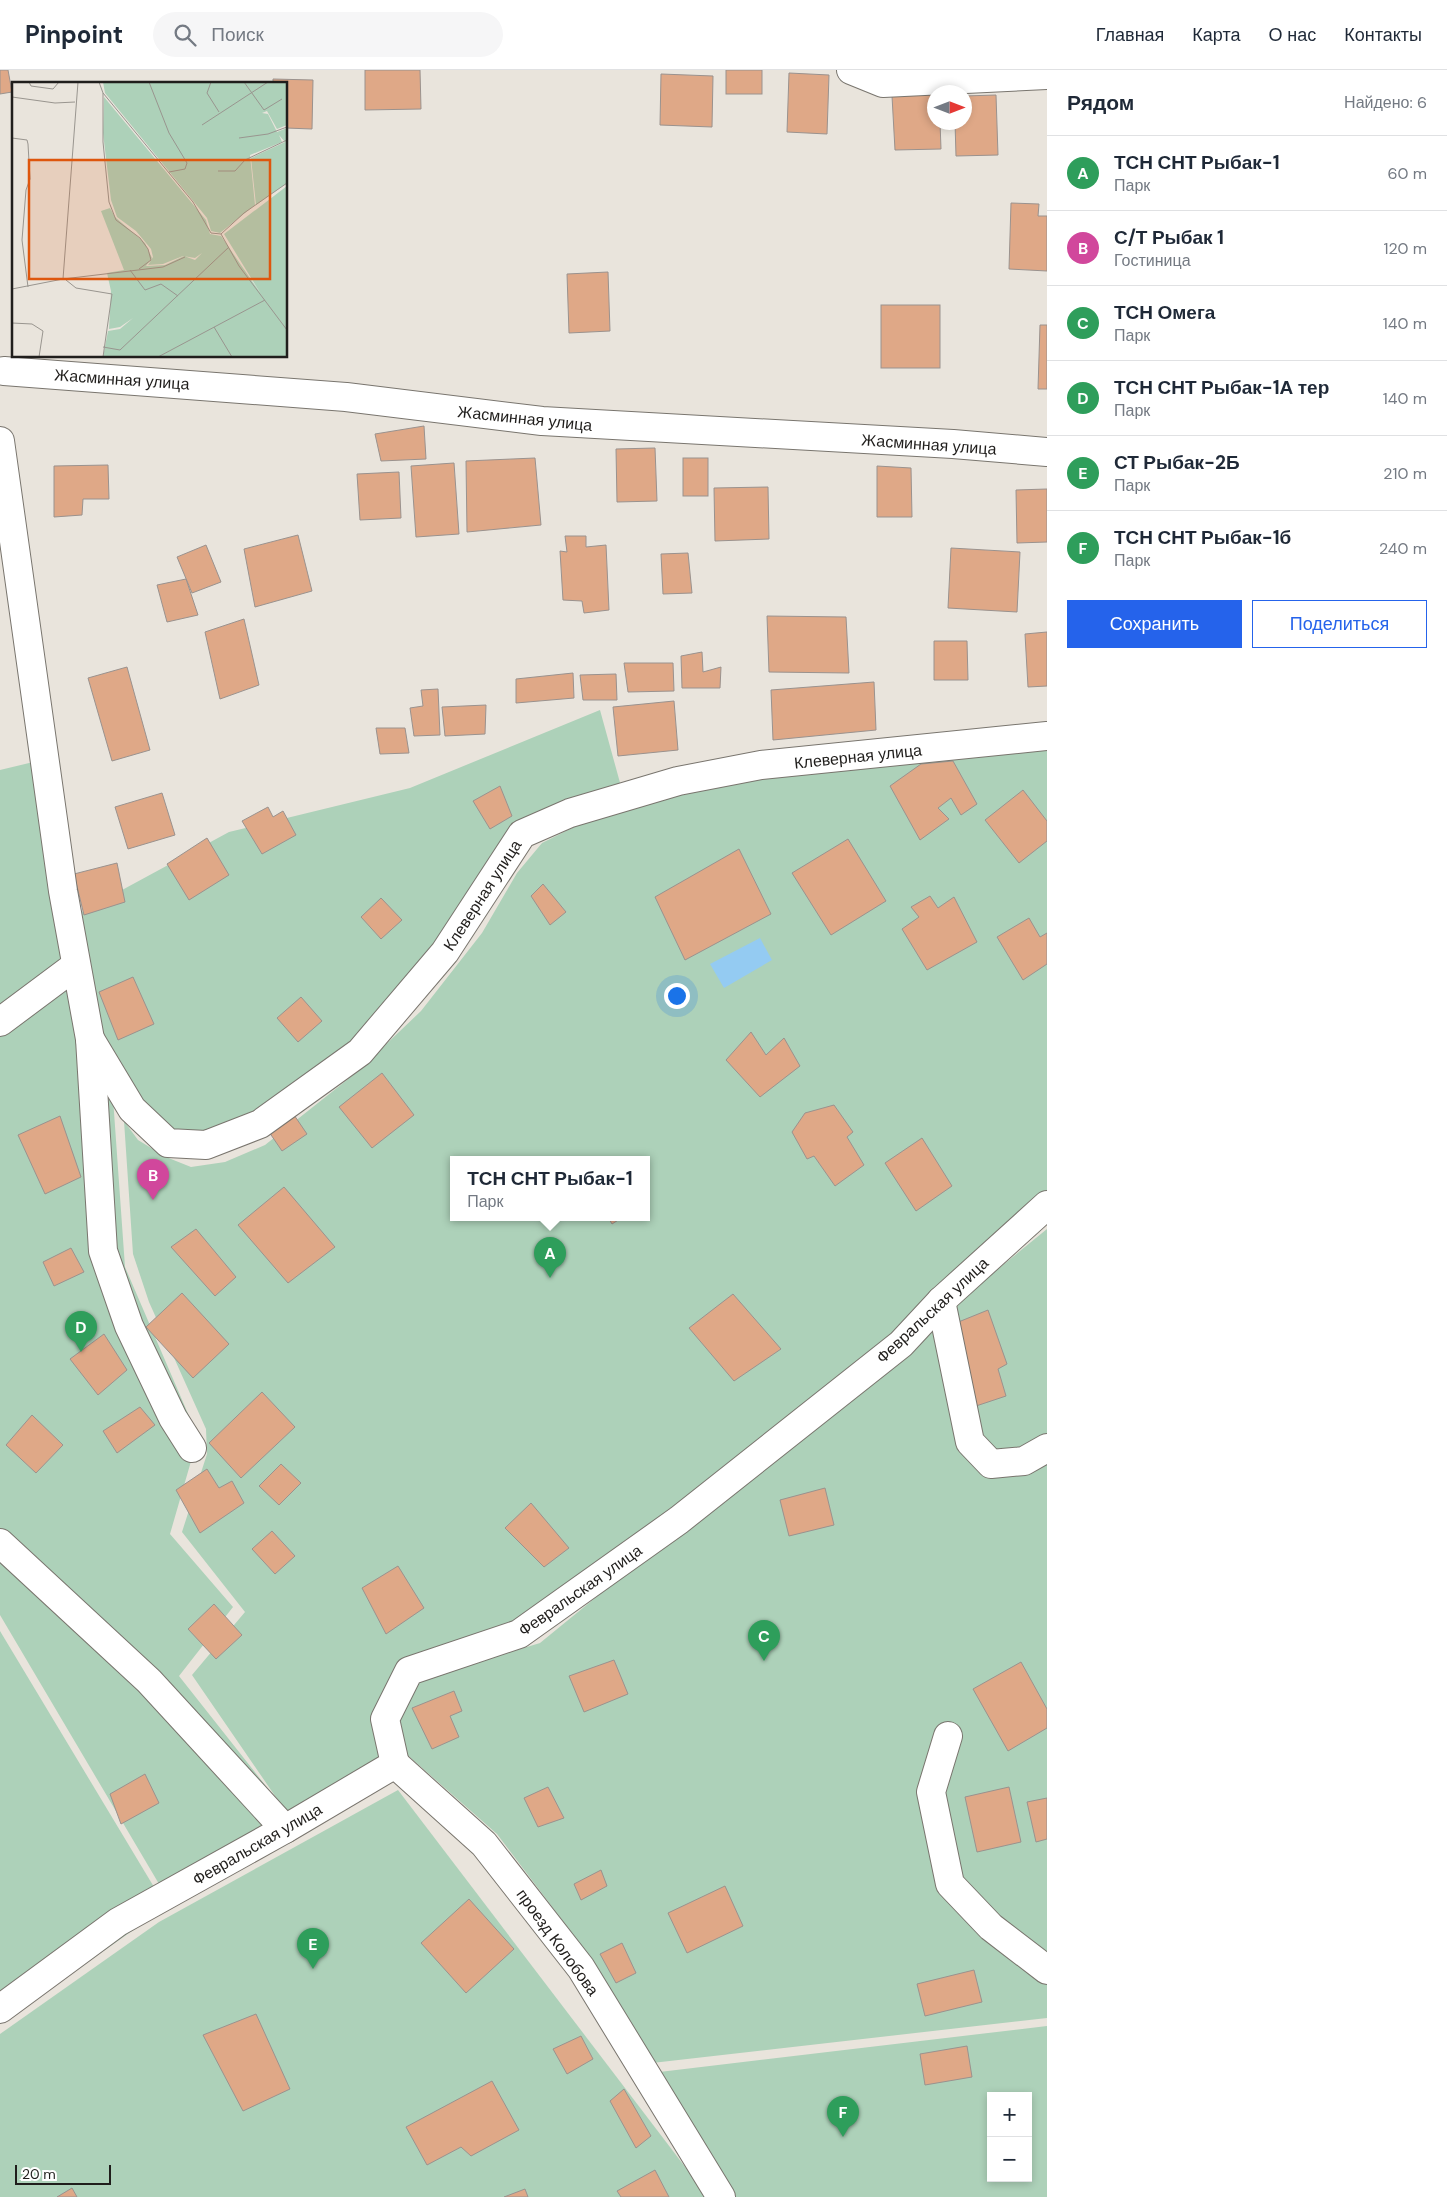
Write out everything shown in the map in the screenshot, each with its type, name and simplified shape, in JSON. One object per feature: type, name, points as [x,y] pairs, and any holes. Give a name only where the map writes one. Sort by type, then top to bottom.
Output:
[{"type":"lane","points":[[851,70],[883,83],[1047,75]]},
{"type":"lane","name":"Жасминная улица","points":[[1,370],[346,397],[542,421],[953,444],[1047,452]]},
{"type":"lane","points":[[0,441],[75,966],[90,1039],[103,1250],[130,1326],[173,1418],[192,1448]]},
{"type":"lane","name":"Клеверная улица","points":[[90,1039],[132,1109],[168,1143],[206,1145],[260,1124],[360,1052],[445,952],[522,834],[579,810],[678,781],[761,765],[1047,736]]},
{"type":"lane","points":[[0,1022],[75,966]]},
{"type":"lane","name":"Февральская улица","points":[[0,2009],[118,1922],[285,1829],[394,1764],[385,1719],[408,1671],[519,1634],[687,1514],[901,1344],[941,1301],[1047,1205]]},
{"type":"lane","points":[[941,1301],[970,1442],[991,1464],[1024,1461],[1047,1448]]},
{"type":"lane","points":[[0,1544],[149,1681],[285,1829]]},
{"type":"lane","points":[[948,1736],[931,1792],[950,1884],[991,1927],[1047,1970]]},
{"type":"lane","name":"проезд Колобова","points":[[394,1764],[484,1844],[581,1968],[721,2197]]},
{"type":"green space","points":[[600,710],[622,790],[521,848],[318,1091],[231,1151],[189,1157],[113,1098],[125,1267],[198,1437],[170,1534],[233,1607],[179,1676],[284,1809],[192,1675],[245,1612],[182,1532],[207,1454],[206,1429],[149,1302],[133,1254],[124,1121],[138,1140],[166,1157],[191,1167],[225,1162],[265,1145],[357,1072],[421,1011],[482,933],[517,873],[542,843],[584,822],[692,791],[858,764],[1047,746],[1047,1205],[817,1397],[517,1627],[398,1666],[382,1759],[162,1889],[0,1615],[0,770],[50,758],[76,915],[229,832],[410,788]]},
{"type":"green space","points":[[1047,1229],[1047,2018],[652,2063],[584,1949],[497,1834],[404,1752],[400,1715],[421,1679],[540,1643]]},
{"type":"green space","points":[[0,1631],[166,1907],[0,2024]]},
{"type":"green space","points":[[398,1790],[708,2197],[0,2197],[0,2034],[159,1922]]},
{"type":"green space","points":[[1047,2026],[1047,2197],[736,2197],[651,2073]]},
{"type":"water","points":[[760,938],[772,960],[724,988],[710,964]]},
{"type":"building","points":[[0,70],[8,70],[12,92],[0,94]]},
{"type":"building","points":[[365,70],[420,70],[421,109],[365,110]]},
{"type":"building","points":[[726,70],[762,70],[762,94],[726,94]]},
{"type":"building","points":[[789,73],[829,75],[827,134],[787,132]]},
{"type":"building","points":[[661,74],[713,76],[712,127],[660,125]]},
{"type":"building","points":[[273,79],[313,80],[312,129],[288,128],[288,82],[273,82]]},
{"type":"building","points":[[927,94],[927,130],[940,130],[941,149],[895,150],[892,96]]},
{"type":"building","points":[[996,95],[998,155],[956,156],[955,130],[972,130],[972,96]]},
{"type":"building","points":[[1011,203],[1039,204],[1038,216],[1047,216],[1047,271],[1009,269]]},
{"type":"building","points":[[608,272],[610,331],[569,333],[567,274]]},
{"type":"building","points":[[881,305],[940,305],[940,368],[881,368]]},
{"type":"building","points":[[1040,325],[1047,325],[1047,389],[1038,389]]},
{"type":"building","points":[[424,426],[426,459],[381,461],[375,434]]},
{"type":"building","points":[[655,448],[657,501],[617,502],[616,449]]},
{"type":"building","points":[[535,458],[541,525],[467,532],[466,461]]},
{"type":"building","points":[[683,458],[708,458],[708,496],[683,496]]},
{"type":"building","points":[[454,463],[459,534],[416,537],[411,466]]},
{"type":"building","points":[[108,465],[109,499],[83,499],[82,515],[54,517],[54,466]]},
{"type":"building","points":[[877,466],[911,468],[912,517],[877,517]]},
{"type":"building","points":[[399,472],[401,518],[360,520],[357,474]]},
{"type":"building","points":[[768,487],[769,539],[715,541],[714,488]]},
{"type":"building","points":[[1047,489],[1047,542],[1017,543],[1016,490]]},
{"type":"building","points":[[298,535],[312,591],[255,607],[244,549]]},
{"type":"building","points":[[565,536],[586,536],[586,547],[606,545],[609,610],[584,613],[582,601],[563,600],[560,551],[567,552]]},
{"type":"building","points":[[206,545],[221,582],[192,593],[177,557]]},
{"type":"building","points":[[951,548],[1020,552],[1017,612],[948,608]]},
{"type":"building","points":[[688,553],[692,593],[663,594],[661,554]]},
{"type":"building","points":[[186,579],[198,615],[167,622],[157,585]]},
{"type":"building","points":[[767,616],[846,617],[849,673],[769,672]]},
{"type":"building","points":[[244,619],[259,685],[220,699],[205,632]]},
{"type":"building","points":[[1047,632],[1047,686],[1028,687],[1025,634]]},
{"type":"building","points":[[934,641],[967,641],[968,680],[934,680]]},
{"type":"building","points":[[702,652],[703,672],[721,667],[720,688],[682,688],[681,656]]},
{"type":"building","points":[[624,663],[673,663],[674,691],[628,692]]},
{"type":"building","points":[[127,667],[150,750],[112,761],[88,678]]},
{"type":"building","points":[[573,673],[574,698],[516,703],[516,679]]},
{"type":"building","points":[[616,674],[617,700],[583,700],[580,675]]},
{"type":"building","points":[[874,682],[876,730],[773,740],[771,690]]},
{"type":"building","points":[[438,689],[440,735],[414,736],[410,708],[423,706],[421,690]]},
{"type":"building","points":[[674,701],[678,750],[618,756],[613,707]]},
{"type":"building","points":[[486,705],[485,734],[445,736],[442,707]]},
{"type":"building","points":[[376,728],[405,728],[409,753],[380,754]]},
{"type":"building","points":[[953,761],[977,804],[961,815],[951,798],[938,808],[949,819],[920,840],[890,786],[921,764]]},
{"type":"building","points":[[500,786],[512,816],[490,829],[473,801]]},
{"type":"building","points":[[1023,790],[1047,821],[1047,841],[1019,863],[985,820]]},
{"type":"building","points":[[162,793],[175,835],[128,849],[115,807]]},
{"type":"building","points":[[268,807],[273,817],[283,811],[296,835],[262,854],[242,821]]},
{"type":"building","points":[[207,838],[229,875],[189,900],[167,864]]},
{"type":"building","points":[[848,839],[886,901],[831,935],[792,873]]},
{"type":"building","points":[[739,849],[771,914],[685,960],[655,897]]},
{"type":"building","points":[[117,863],[125,902],[84,915],[74,874]]},
{"type":"building","points":[[543,884],[566,912],[550,925],[531,896]]},
{"type":"building","points":[[930,896],[938,908],[954,897],[977,942],[927,970],[902,929],[919,917],[911,907]]},
{"type":"building","points":[[381,898],[402,920],[381,939],[361,917]]},
{"type":"building","points":[[1029,918],[1040,937],[1047,933],[1047,964],[1023,980],[997,937]]},
{"type":"building","points":[[133,977],[154,1024],[118,1040],[99,992]]},
{"type":"building","points":[[301,997],[322,1021],[298,1042],[277,1018]]},
{"type":"building","points":[[751,1032],[766,1055],[784,1038],[800,1066],[760,1097],[726,1060]]},
{"type":"building","points":[[382,1073],[414,1115],[372,1148],[339,1107]]},
{"type":"building","points":[[834,1105],[853,1132],[847,1137],[864,1165],[835,1186],[814,1156],[807,1159],[792,1132],[805,1113]]},
{"type":"building","points":[[292,1112],[307,1134],[282,1151],[267,1129]]},
{"type":"building","points":[[60,1116],[81,1177],[45,1194],[18,1135]]},
{"type":"building","points":[[922,1138],[952,1186],[916,1211],[885,1163]]},
{"type":"building","points":[[284,1187],[335,1247],[288,1283],[238,1225]]},
{"type":"building","points":[[196,1229],[236,1277],[215,1296],[171,1247]]},
{"type":"building","points":[[71,1248],[84,1272],[54,1286],[43,1262]]},
{"type":"building","points":[[182,1293],[229,1344],[193,1378],[146,1327]]},
{"type":"building","points":[[733,1294],[781,1349],[734,1381],[689,1328]]},
{"type":"building","points":[[988,1310],[1007,1364],[998,1369],[1006,1396],[976,1406],[951,1325]]},
{"type":"building","points":[[104,1334],[127,1370],[98,1395],[70,1359]]},
{"type":"building","points":[[262,1392],[295,1427],[241,1478],[209,1443]]},
{"type":"building","points":[[140,1407],[155,1425],[117,1453],[103,1431]]},
{"type":"building","points":[[32,1415],[63,1445],[36,1473],[6,1445]]},
{"type":"building","points":[[281,1464],[301,1483],[279,1505],[259,1486]]},
{"type":"building","points":[[207,1469],[219,1488],[232,1481],[244,1503],[200,1533],[176,1490]]},
{"type":"building","points":[[825,1488],[834,1525],[789,1536],[780,1500]]},
{"type":"building","points":[[531,1503],[569,1548],[544,1567],[505,1528]]},
{"type":"building","points":[[272,1531],[295,1556],[275,1574],[252,1549]]},
{"type":"building","points":[[398,1566],[424,1608],[386,1634],[362,1588]]},
{"type":"building","points":[[214,1604],[242,1635],[216,1659],[188,1629]]},
{"type":"building","points":[[614,1660],[628,1694],[584,1712],[569,1676]]},
{"type":"building","points":[[1021,1662],[1047,1709],[1047,1728],[1008,1751],[973,1689]]},
{"type":"building","points":[[454,1691],[462,1711],[450,1716],[459,1737],[432,1749],[412,1708]]},
{"type":"building","points":[[145,1774],[159,1803],[121,1824],[110,1794]]},
{"type":"building","points":[[548,1787],[564,1818],[538,1827],[524,1798]]},
{"type":"building","points":[[1009,1787],[1021,1842],[977,1852],[965,1797]]},
{"type":"building","points":[[1047,1798],[1047,1839],[1036,1842],[1027,1802]]},
{"type":"building","points":[[601,1870],[607,1886],[581,1900],[574,1884]]},
{"type":"building","points":[[725,1886],[743,1926],[687,1953],[668,1913]]},
{"type":"building","points":[[469,1899],[514,1949],[466,1993],[421,1943]]},
{"type":"building","points":[[622,1943],[636,1973],[616,1983],[600,1954]]},
{"type":"building","points":[[974,1970],[982,2002],[925,2016],[917,1984]]},
{"type":"building","points":[[256,2014],[290,2089],[243,2111],[203,2035]]},
{"type":"building","points":[[581,2036],[593,2059],[567,2074],[553,2049]]},
{"type":"building","points":[[967,2046],[972,2077],[925,2085],[920,2054]]},
{"type":"building","points":[[492,2081],[519,2130],[471,2156],[461,2147],[427,2165],[406,2127]]},
{"type":"building","points":[[624,2089],[651,2136],[636,2148],[610,2101]]},
{"type":"building","points":[[655,2170],[669,2197],[621,2197],[617,2191]]},
{"type":"building","points":[[72,2188],[77,2197],[57,2197]]},
{"type":"building","points":[[525,2189],[528,2197],[504,2197]]},
{"type":"place","name":"С/Т Рыбак 1","points":[[153,1200]]},
{"type":"place","name":"ТСН СНТ Рыбак-1","points":[[550,1278]]},
{"type":"place","name":"ТСН СНТ Рыбак-1А тер","points":[[81,1352]]},
{"type":"place","name":"ТСН Омега","points":[[764,1661]]},
{"type":"place","name":"СТ Рыбак-2Б","points":[[313,1969]]},
{"type":"place","name":"ТСН СНТ Рыбак-1б","points":[[843,2137]]}]
